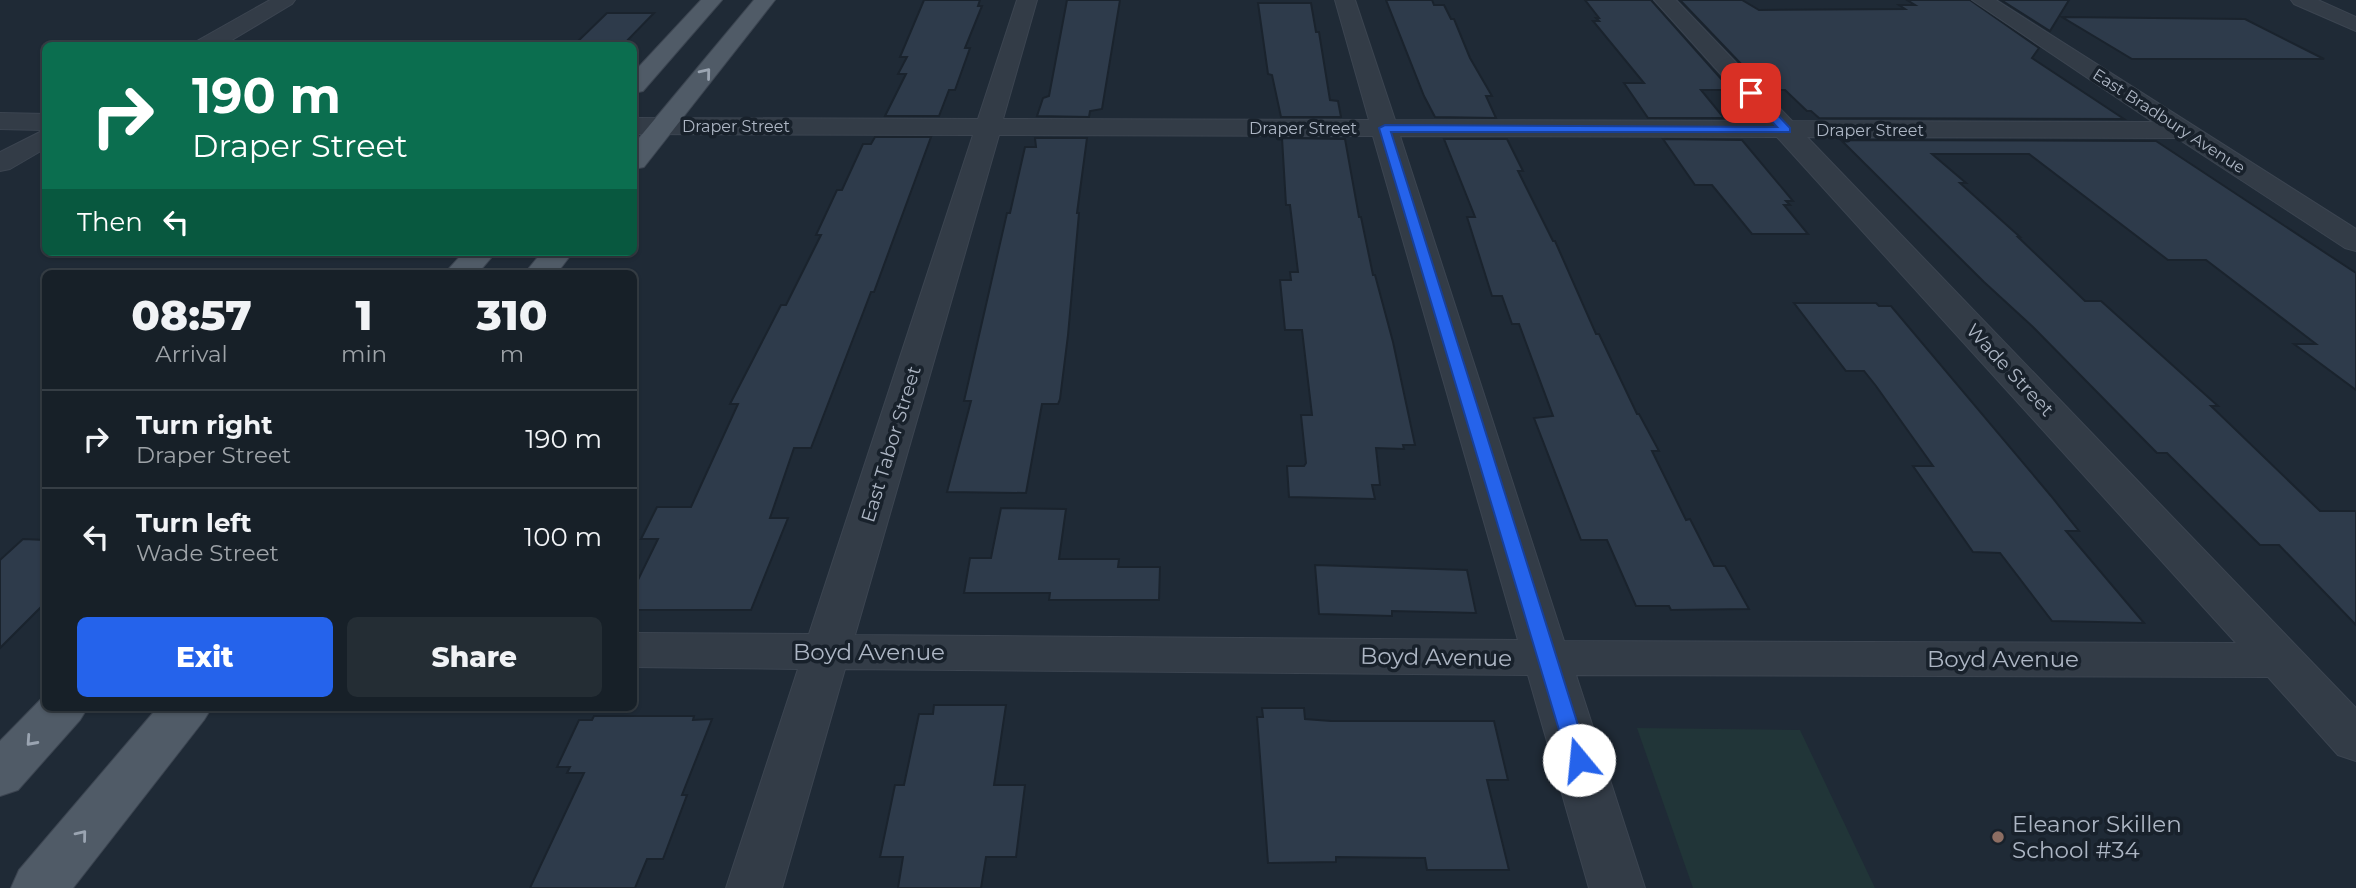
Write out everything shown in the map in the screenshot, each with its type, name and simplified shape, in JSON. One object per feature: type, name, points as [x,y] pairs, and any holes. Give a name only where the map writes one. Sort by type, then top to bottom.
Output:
[{"type":"main road","points":[[637,83],[712,0]]},
{"type":"main road","points":[[637,157],[765,0]]},
{"type":"main road","points":[[464,270],[477,256]]},
{"type":"main road","points":[[543,270],[555,256]]},
{"type":"main road","points":[[0,775],[59,711]]},
{"type":"main road","points":[[39,888],[184,711]]},
{"type":"street","points":[[212,42],[285,0]]},
{"type":"street","name":"East Tabor Street","points":[[754,888],[1027,0]]},
{"type":"street","points":[[1345,0],[1617,888]]},
{"type":"street","name":"Wade Street","points":[[1664,0],[2356,741]]},
{"type":"street","name":"East Bradbury Avenue","points":[[1982,0],[2356,242]]},
{"type":"street","points":[[2301,0],[2356,27]]},
{"type":"street","points":[[2347,0],[2356,27]]},
{"type":"street","points":[[0,121],[42,122]]},
{"type":"street","name":"Draper Street","points":[[637,126],[2183,130]]},
{"type":"street","points":[[0,163],[42,139]]},
{"type":"street","name":"Boyd Avenue","points":[[637,650],[1548,658],[2280,660]]},
{"type":"green space","points":[[1637,728],[1800,730],[1875,888],[1693,888]]},
{"type":"building","points":[[924,0],[980,0],[978,6],[982,6],[965,48],[970,48],[955,90],[949,90],[939,116],[885,116],[906,74],[898,74],[907,57],[900,57]]},
{"type":"building","points":[[1067,0],[1120,0],[1102,109],[1090,111],[1089,117],[1037,116],[1043,98],[1049,96]]},
{"type":"building","points":[[1386,0],[1432,0],[1434,5],[1444,5],[1451,19],[1454,19],[1470,58],[1492,96],[1486,96],[1496,118],[1435,117]]},
{"type":"building","points":[[1585,0],[1651,0],[1731,90],[1701,90],[1724,118],[1648,118],[1624,83],[1644,83],[1593,21],[1599,21],[1596,18],[1599,18]]},
{"type":"building","points":[[1680,0],[1742,0],[1759,10],[1905,9],[1899,5],[1915,5],[1907,0],[1970,0],[2039,48],[2032,58],[2124,119],[1819,118],[1807,111],[1785,90],[1766,90]]},
{"type":"building","points":[[2001,0],[2069,0],[2050,31]]},
{"type":"building","points":[[1258,3],[1311,3],[1316,32],[1319,32],[1330,100],[1338,101],[1341,117],[1281,117],[1272,75],[1268,74]]},
{"type":"building","points":[[607,13],[654,13],[626,42],[577,42]]},
{"type":"building","points":[[2062,17],[2245,19],[2324,59],[2132,59]]},
{"type":"building","points":[[875,137],[931,137],[874,292],[871,292],[811,448],[794,448],[770,518],[788,518],[751,610],[637,610],[637,582],[658,539],[641,539],[657,507],[691,507],[738,404],[730,404],[781,305],[786,305],[821,235],[816,235],[837,190],[842,190],[863,144],[871,144]]},
{"type":"building","points":[[1035,138],[1087,138],[1077,213],[1068,335],[1060,399],[1058,404],[1042,404],[1026,493],[947,492],[971,401],[964,401],[1007,213],[1010,213],[1025,147],[1036,147]]},
{"type":"building","points":[[1282,138],[1345,139],[1359,217],[1393,342],[1415,445],[1403,445],[1404,449],[1376,448],[1380,485],[1372,485],[1375,499],[1289,497],[1287,466],[1304,466],[1306,463],[1301,415],[1312,415],[1302,330],[1285,330],[1280,280],[1291,280],[1290,272],[1298,272],[1290,205],[1286,205]]},
{"type":"building","points":[[1444,139],[1507,139],[1523,171],[1518,171],[1555,241],[1596,334],[1599,334],[1637,414],[1659,451],[1652,451],[1686,520],[1690,519],[1714,566],[1725,566],[1749,609],[1671,610],[1669,606],[1636,606],[1607,540],[1581,540],[1534,418],[1553,416],[1519,324],[1512,324],[1502,296],[1492,296],[1467,217],[1475,217]]},
{"type":"building","points":[[1663,139],[1742,140],[1793,201],[1786,201],[1790,205],[1784,205],[1808,234],[1752,234],[1712,185],[1695,185]]},
{"type":"building","points":[[1841,140],[2156,141],[2356,273],[2356,390],[2294,344],[2316,344],[2206,260],[2168,260],[2029,154],[1932,154],[1966,183],[1960,183],[2085,301],[2101,301],[2218,406],[2211,406],[2320,511],[2356,511],[2356,625],[2279,545],[2260,545],[2167,453],[2157,453],[2033,327]]},
{"type":"building","points":[[1794,303],[1876,303],[1879,306],[1891,306],[2079,531],[2066,531],[2144,623],[2052,621],[2000,553],[1973,552],[1913,466],[1933,466],[1876,386],[1864,371],[1846,371]]},
{"type":"building","points":[[1001,508],[1066,509],[1059,559],[1119,559],[1118,567],[1160,567],[1159,600],[1049,600],[1050,593],[964,593],[970,558],[991,558]]},
{"type":"building","points":[[23,539],[42,540],[42,606],[0,648],[0,560]]},
{"type":"building","points":[[1315,565],[1467,570],[1476,613],[1392,611],[1392,616],[1319,614]]},
{"type":"building","points":[[934,705],[1006,705],[994,785],[1025,785],[1016,857],[986,857],[981,888],[898,888],[903,857],[880,857],[895,785],[904,785],[919,714],[933,714]]},
{"type":"building","points":[[1262,708],[1304,708],[1305,719],[1331,721],[1494,721],[1508,780],[1487,780],[1509,870],[1427,870],[1425,858],[1336,857],[1336,862],[1268,863],[1257,717],[1263,717]]},
{"type":"building","points":[[594,716],[694,716],[693,720],[712,719],[682,795],[687,795],[663,859],[647,859],[635,888],[530,888],[584,773],[567,773],[570,767],[557,767],[579,720],[592,720]]},
{"type":"place","name":"Eleanor Skillen School #34","points":[[1998,837]]},
{"type":"route","points":[[1579,760],[1385,128],[1786,130],[1751,93]]}]
